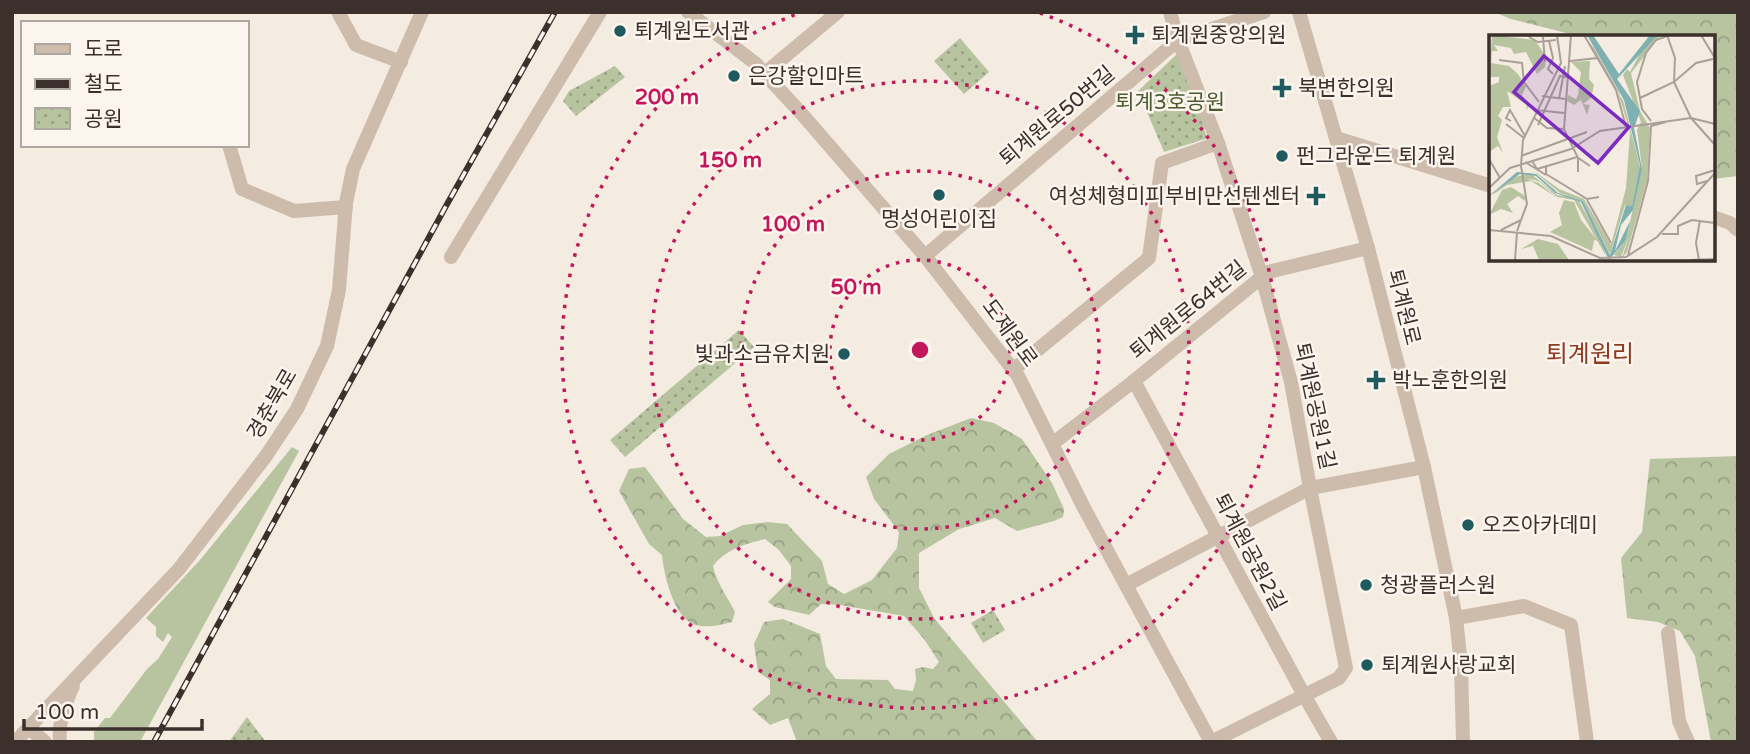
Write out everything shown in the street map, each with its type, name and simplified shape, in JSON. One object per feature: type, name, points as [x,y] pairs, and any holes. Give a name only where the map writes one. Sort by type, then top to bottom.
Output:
[{"type":"street","points":[[338,12],[356,45],[401,62]]},
{"type":"street","name":"경춘북로","points":[[15,742],[179,569],[266,456],[297,409],[327,346],[339,290],[352,169],[422,12]]},
{"type":"street","points":[[451,257],[600,12]]},
{"type":"street","name":"도제원로","points":[[688,12],[755,63],[835,150],[925,256],[1018,376],[1211,742]]},
{"type":"street","points":[[765,73],[838,12]]},
{"type":"street","name":"퇴계원공원1길","points":[[1170,12],[1178,40],[1218,143],[1262,277],[1291,382],[1346,668],[1339,678],[1211,742]]},
{"type":"street","name":"퇴계원로50번길","points":[[925,256],[1178,40],[1264,12]]},
{"type":"street","name":"퇴계원로","points":[[1299,12],[1368,248],[1424,467],[1456,618],[1461,665],[1463,742]]},
{"type":"street","points":[[1336,138],[1489,185]]},
{"type":"street","points":[[1013,370],[1149,257],[1162,163],[1218,143]]},
{"type":"street","points":[[230,147],[242,189],[294,211],[346,207]]},
{"type":"street","points":[[1715,218],[1730,223],[1738,230]]},
{"type":"street","name":"퇴계원로64번길","points":[[1052,444],[1268,272],[1368,248]]},
{"type":"street","name":"퇴계원공원2길","points":[[1134,381],[1331,742]]},
{"type":"street","points":[[1126,585],[1310,488],[1424,467]]},
{"type":"street","points":[[1456,618],[1524,607],[1571,625],[1587,742]]},
{"type":"street","points":[[1668,633],[1679,721],[1688,742]]},
{"type":"street","points":[[60,742],[66,703],[78,676]]},
{"type":"street","points":[[29,728],[46,742]]},
{"type":"green space","points":[[1494,12],[1738,12],[1738,176],[1715,179],[1715,35],[1574,35]]},
{"type":"green space","points":[[960,38],[989,72],[964,94],[934,61]]},
{"type":"green space","name":"퇴계3호공원","points":[[1176,55],[1181,56],[1207,124],[1204,130],[1208,138],[1164,152],[1138,91]]},
{"type":"green space","points":[[615,66],[625,77],[576,116],[563,101],[569,91]]},
{"type":"green space","points":[[739,330],[754,347],[625,457],[610,440]]},
{"type":"green space","points":[[971,418],[994,423],[1022,439],[1052,483],[1064,509],[1063,517],[1017,531],[995,518],[959,529],[919,553],[919,588],[934,618],[1038,742],[797,742],[788,718],[770,725],[752,709],[770,694],[770,680],[758,672],[754,644],[764,622],[783,619],[820,634],[826,666],[836,679],[888,680],[895,689],[913,691],[915,669],[933,669],[939,662],[904,616],[840,605],[821,604],[809,615],[775,607],[768,602],[791,579],[791,566],[779,550],[765,539],[730,551],[713,566],[735,612],[732,622],[707,626],[693,624],[675,603],[667,583],[662,555],[649,544],[619,491],[629,469],[645,467],[683,519],[706,537],[720,536],[743,525],[767,522],[787,524],[822,561],[828,584],[844,594],[872,580],[897,548],[899,532],[874,499],[866,477],[889,454],[927,435]]},
{"type":"green space","points":[[292,447],[299,451],[140,742],[94,742],[94,732],[105,718],[110,718],[147,669],[158,659],[172,637],[168,633],[163,642],[156,636],[156,627],[146,618],[200,560]]},
{"type":"green space","points":[[1738,456],[1738,742],[1711,742],[1695,656],[1680,631],[1658,622],[1627,618],[1621,558],[1642,532],[1650,459]]},
{"type":"green space","points":[[993,610],[1005,630],[983,643],[971,623]]},
{"type":"green space","points":[[247,717],[266,742],[229,742]]},
{"type":"railway","points":[[154,742],[446,206],[555,12]]},
{"type":"place","name":"퇴계원도서관","points":[[620,31]]},
{"type":"place","name":"퇴계원중앙의원","points":[[1135,35]]},
{"type":"place","name":"은강할인마트","points":[[734,76]]},
{"type":"place","name":"북변한의원","points":[[1282,88]]},
{"type":"place","name":"펀그라운드 퇴계원","points":[[1282,156]]},
{"type":"place","name":"명성어린이집","points":[[939,195]]},
{"type":"place","name":"여성체형미피부비만선텐센터","points":[[1316,196]]},
{"type":"place","name":"빛과소금유치원","points":[[844,354]]},
{"type":"place","name":"박노훈한의원","points":[[1376,380]]},
{"type":"place","name":"오즈아카데미","points":[[1468,525]]},
{"type":"place","name":"청광플러스원","points":[[1366,585]]},
{"type":"place","name":"퇴계원사랑교회","points":[[1367,665]]},
{"type":"district","name":"퇴계원리","points":[[1590,354]]}]
